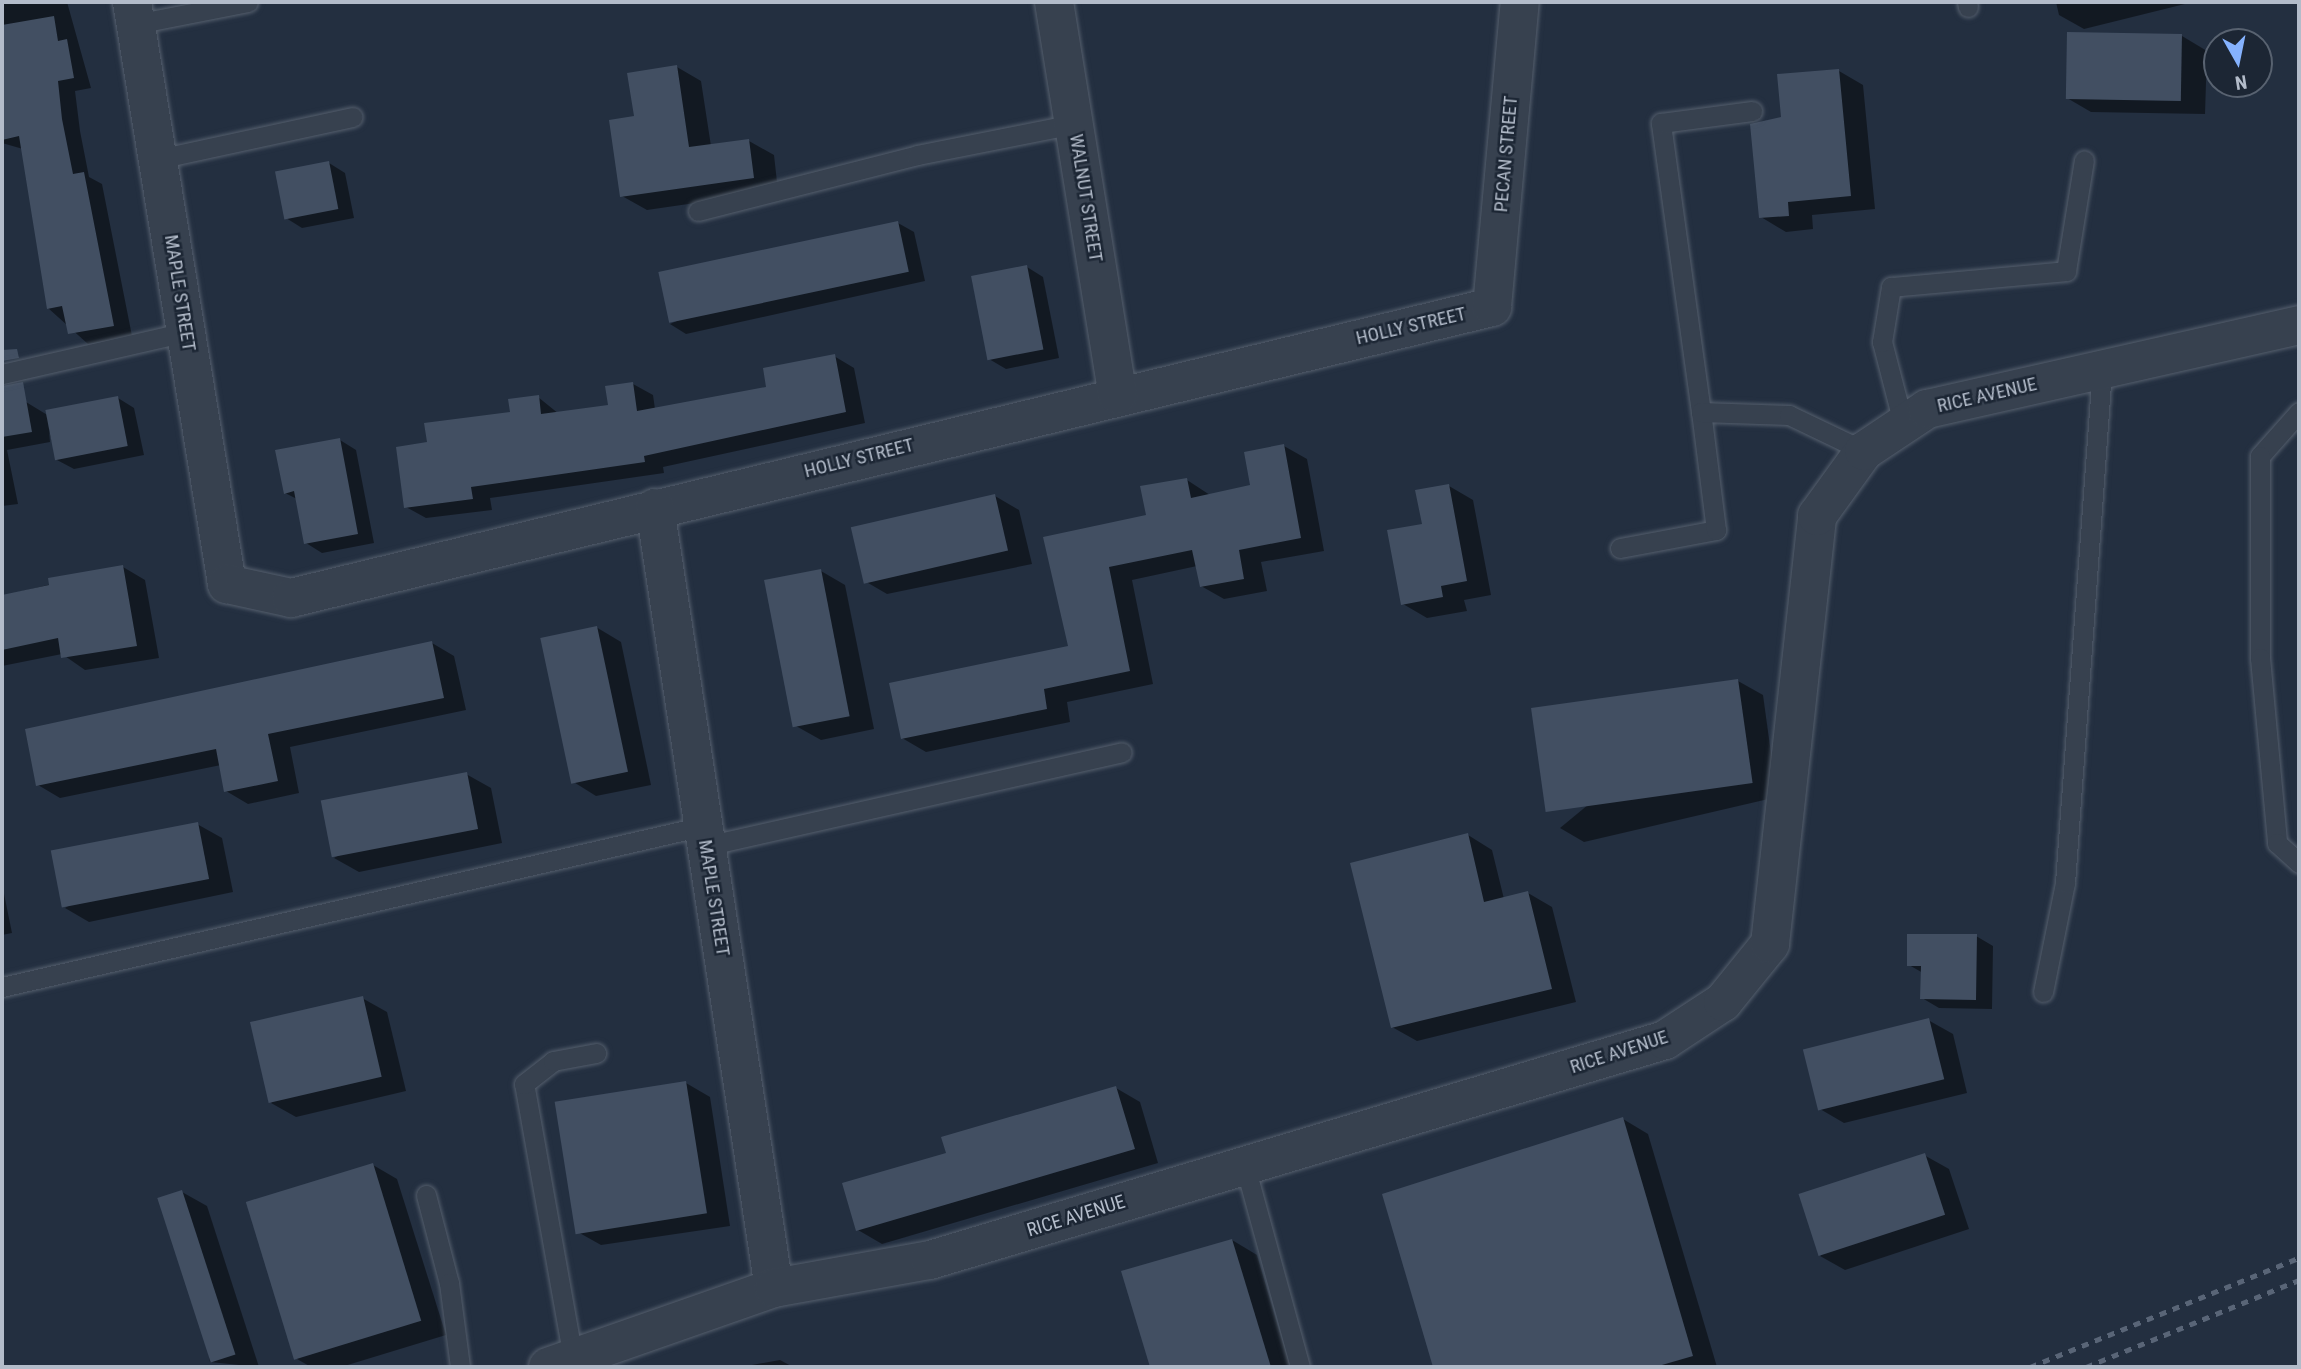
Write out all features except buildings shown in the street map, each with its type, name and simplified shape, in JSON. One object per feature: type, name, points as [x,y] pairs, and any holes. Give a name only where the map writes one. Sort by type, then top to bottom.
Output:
[{"type":"street","name":"WALNUT STREET","points":[[1054,2],[1118,395]]},
{"type":"street","name":"PECAN STREET","points":[[1492,307],[1520,2]]},
{"type":"street","name":"MAPLE STREET","points":[[134,13],[228,584]]},
{"type":"street","name":"HOLLY STREET","points":[[228,584],[290,598],[1118,395],[1492,307]]},
{"type":"street","name":"RICE AVENUE","points":[[560,1363],[613,1356],[774,1288],[930,1259],[1665,1041],[1723,1002],[1770,944],[1816,516],[1864,451],[1927,409],[2299,325]]},
{"type":"street","name":"MAPLE STREET","points":[[655,508],[774,1288]]},
{"type":"lane","points":[[134,13],[248,2]]},
{"type":"lane","points":[[1620,548],[1716,530],[1661,123],[1752,111]]},
{"type":"lane","points":[[158,159],[353,117]]},
{"type":"lane","points":[[698,211],[917,155],[1074,124]]},
{"type":"lane","points":[[1903,423],[1882,342],[1891,287],[2066,271],[2084,160]]},
{"type":"lane","points":[[2,374],[186,332]]},
{"type":"lane","points":[[2043,992],[2065,883],[2102,369]]},
{"type":"lane","points":[[1701,412],[1789,415],[1864,451]]},
{"type":"lane","points":[[2299,412],[2260,456],[2260,591],[2277,843],[2299,863]]},
{"type":"lane","points":[[2,987],[705,836],[1122,752]]},
{"type":"lane","points":[[560,1363],[524,1084],[553,1061],[596,1054]]},
{"type":"lane","points":[[1245,1166],[1300,1367]]},
{"type":"lane","points":[[426,1195],[449,1283],[460,1367]]},
{"type":"railway","points":[[2030,1367],[2299,1258]]},
{"type":"railway","points":[[2086,1367],[2299,1280]]}]
